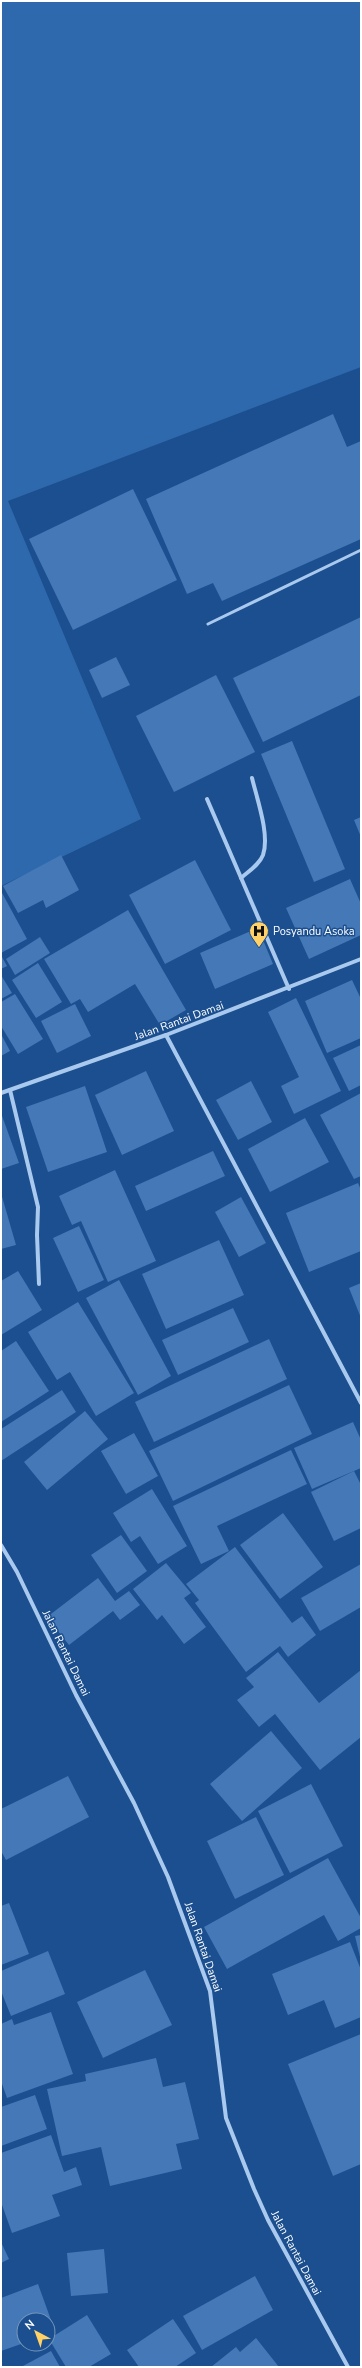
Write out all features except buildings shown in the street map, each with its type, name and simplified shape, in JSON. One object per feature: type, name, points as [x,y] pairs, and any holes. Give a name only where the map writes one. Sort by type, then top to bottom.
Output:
[{"type":"street","points":[[241,878],[256,866],[262,856],[266,840],[252,778]]},
{"type":"street","points":[[207,799],[289,989]]},
{"type":"street","name":"Jalan Rantai Damai","points":[[1,1093],[166,1036],[289,989],[361,959]]},
{"type":"street","points":[[166,1036],[361,1403]]},
{"type":"street","points":[[10,1090],[38,1206],[37,1235],[39,1284]]},
{"type":"street","name":"Jalan Rantai Damai","points":[[1,1545],[17,1572],[76,1695],[134,1803],[168,1877],[210,1991],[226,2118],[268,2220],[348,2367]]},
{"type":"lane","points":[[208,624],[361,550]]},
{"type":"shaded area","points":[[1,1],[361,1],[361,367],[8,501],[141,819],[1,886]]},
{"type":"place","name":"Posyandu Asoka","points":[[259,948]]}]
